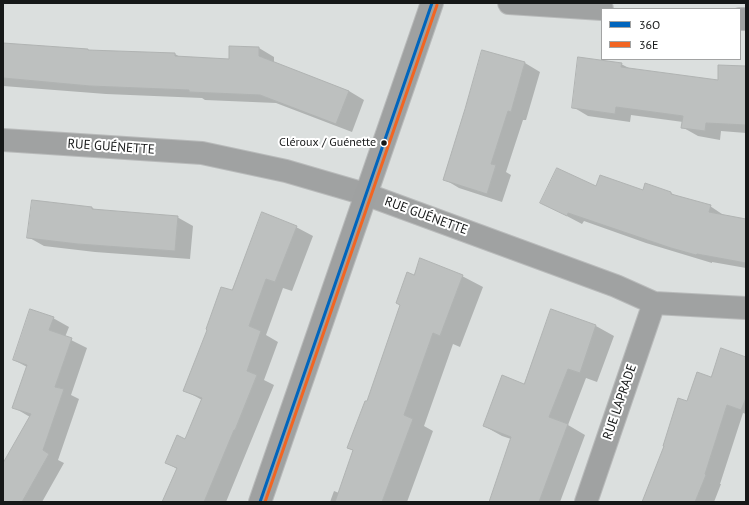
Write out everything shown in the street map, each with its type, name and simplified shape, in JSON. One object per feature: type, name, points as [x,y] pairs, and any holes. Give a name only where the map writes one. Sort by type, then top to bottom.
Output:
[{"type":"street","points":[[260,502],[432,3]]},
{"type":"street","points":[[509,3],[601,9]]},
{"type":"street","name":"RUE GUÉNETTE","points":[[3,140],[202,153],[286,171],[366,194],[609,284],[654,303],[746,308]]},
{"type":"street","name":"RUE LAPRADE","points":[[586,502],[654,303]]},
{"type":"building","points":[[3,43],[88,50],[175,53],[175,56],[229,59],[229,46],[259,47],[259,56],[349,91],[336,124],[260,95],[189,92],[189,90],[90,86],[3,78]]},
{"type":"building","points":[[482,50],[525,62],[511,112],[508,111],[491,164],[496,165],[487,194],[443,180]]},
{"type":"building","points":[[578,57],[622,63],[621,67],[718,80],[718,65],[746,66],[746,125],[706,123],[705,131],[681,128],[683,116],[616,107],[615,114],[572,108]]},
{"type":"building","points":[[557,168],[596,186],[600,175],[643,190],[645,183],[671,192],[671,194],[711,205],[709,212],[746,219],[746,263],[696,255],[671,248],[568,213],[567,216],[540,203]]},
{"type":"building","points":[[32,200],[92,207],[92,209],[178,216],[175,251],[78,244],[27,238]]},
{"type":"building","points":[[262,212],[297,226],[275,282],[266,279],[249,326],[261,331],[247,371],[257,375],[204,502],[162,502],[177,468],[165,463],[177,435],[185,439],[202,398],[183,391],[207,330],[206,329],[221,287],[232,290]]},
{"type":"building","points":[[420,258],[463,275],[440,336],[433,333],[404,415],[413,419],[382,502],[335,502],[353,450],[347,448],[365,401],[367,401],[400,305],[396,303],[407,272],[414,275]]},
{"type":"building","points":[[30,309],[54,317],[49,330],[72,338],[55,387],[64,389],[43,450],[49,454],[22,502],[3,502],[3,463],[31,414],[12,408],[27,365],[13,360]]},
{"type":"building","points":[[551,309],[596,325],[580,373],[568,369],[549,417],[568,424],[539,502],[489,502],[511,437],[483,426],[502,375],[524,384]]},
{"type":"building","points":[[721,348],[746,357],[746,398],[741,410],[727,405],[705,474],[706,475],[695,502],[642,502],[664,446],[678,398],[687,401],[697,372],[711,377]]},
{"type":"transit line","name":"36O","points":[[260,502],[432,3]]},
{"type":"transit line","name":"36E","points":[[265,502],[437,5]]},
{"type":"place","name":"Cléroux / Guénette","points":[[384,143]]}]
